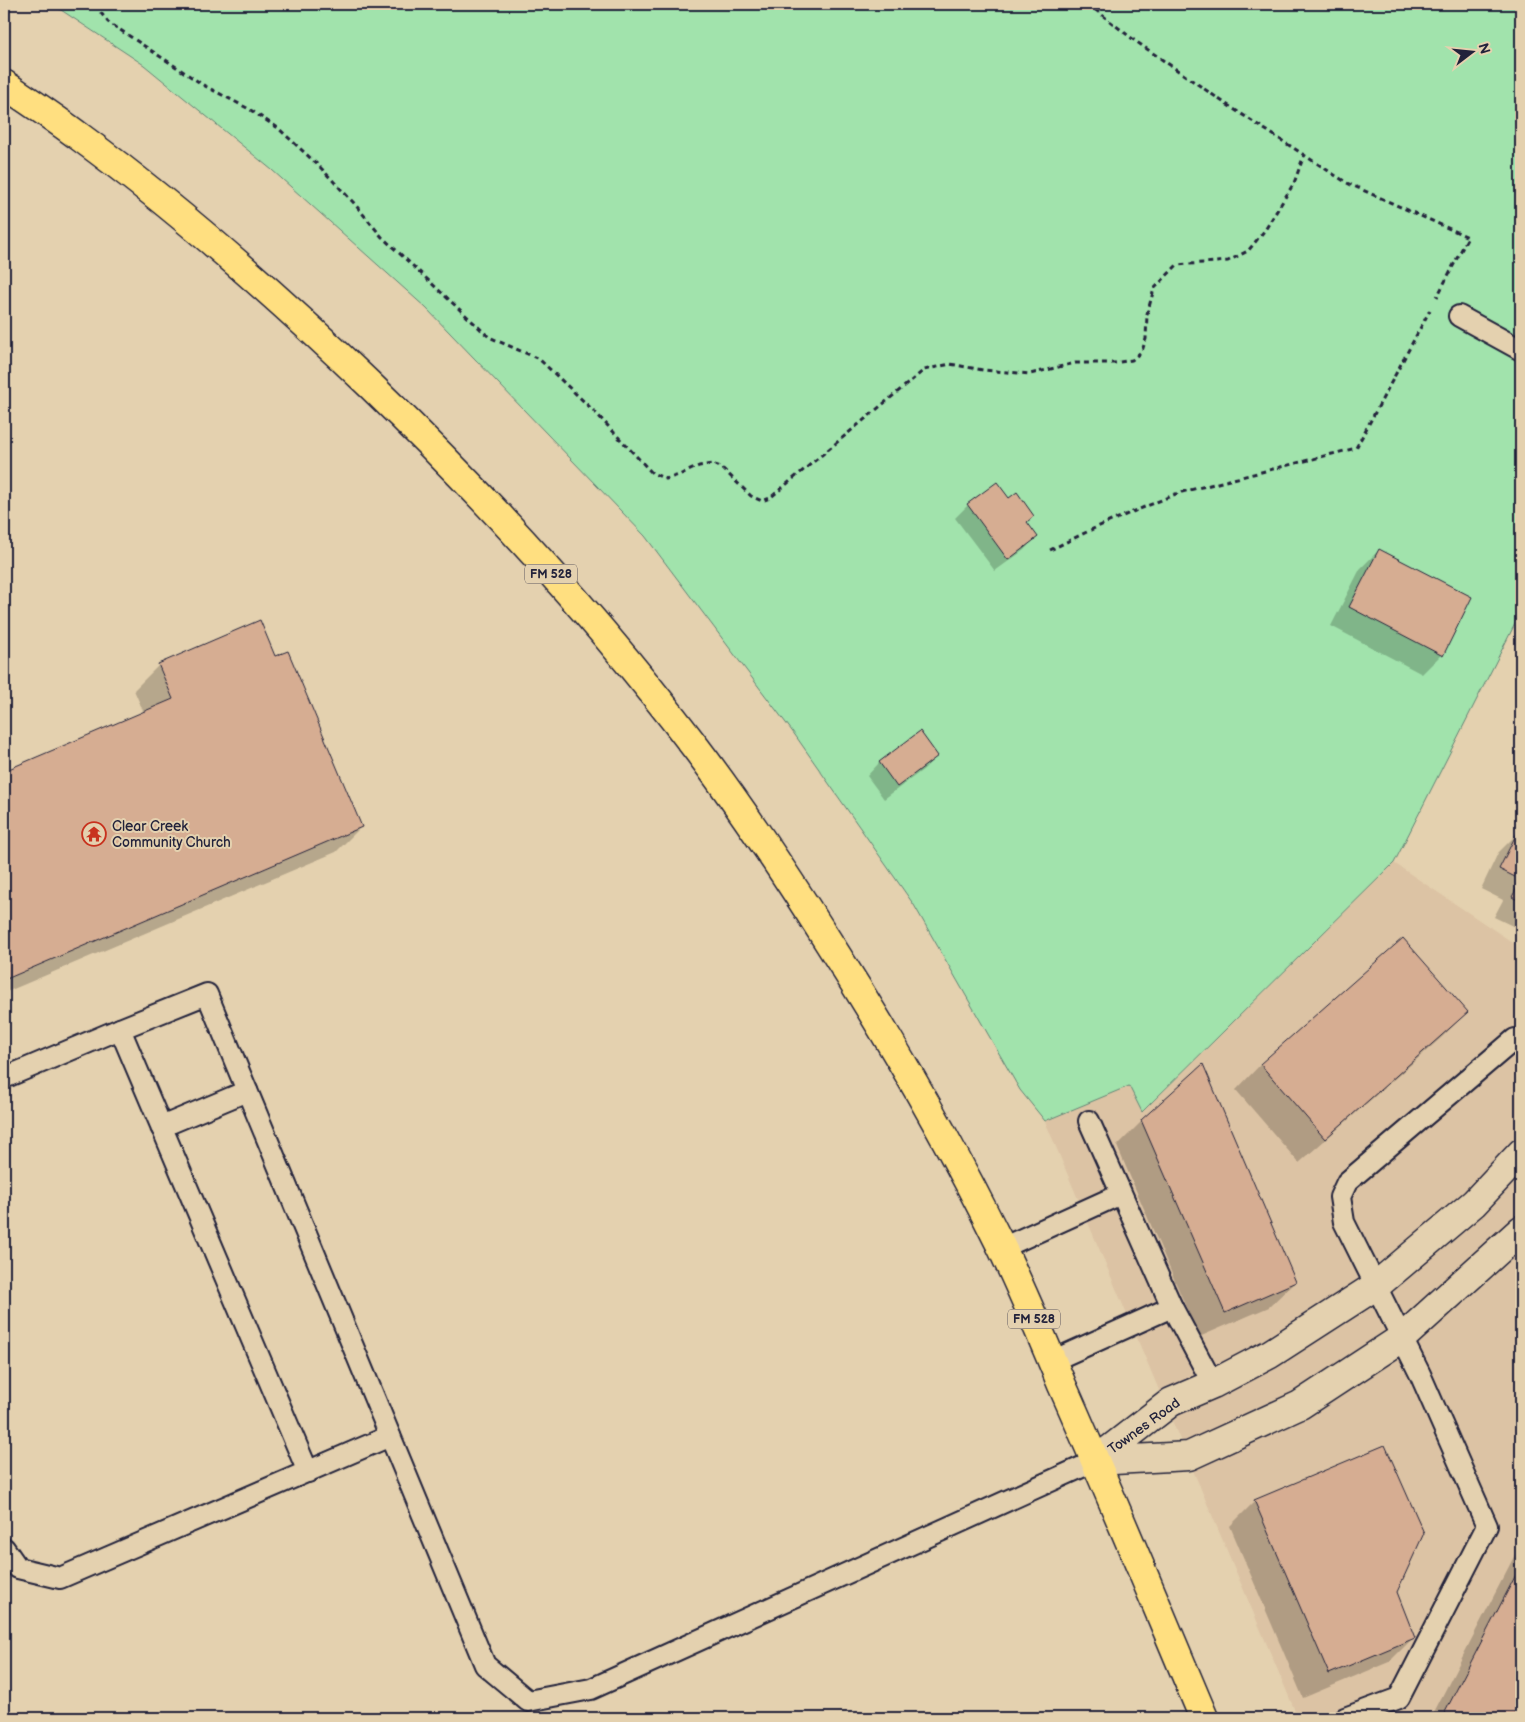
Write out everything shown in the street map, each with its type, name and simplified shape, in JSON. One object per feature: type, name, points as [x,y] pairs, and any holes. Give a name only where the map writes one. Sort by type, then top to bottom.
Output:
[{"type":"main road","name":"FM 528","points":[[4,84],[81,138],[195,227],[308,326],[416,430],[525,543],[613,646],[696,749],[787,876],[872,1012],[919,1092],[1002,1248],[1096,1461],[1204,1718]]},
{"type":"street","name":"Townes Road","points":[[1096,1461],[1171,1402],[1213,1384],[1270,1354],[1377,1285],[1474,1202],[1521,1153]]},
{"type":"street","name":"Townes Road","points":[[1096,1461],[1189,1456],[1300,1404],[1402,1338],[1518,1241]]},
{"type":"lane","points":[[1459,316],[1521,350]]},
{"type":"lane","points":[[4,1078],[120,1028],[207,994],[486,1665],[528,1701],[591,1689],[1096,1461]]},
{"type":"lane","points":[[120,1028],[308,1472]]},
{"type":"lane","points":[[1355,1716],[1399,1698],[1487,1526],[1402,1338],[1344,1222],[1340,1197],[1347,1182],[1515,1039],[1521,1038]]},
{"type":"lane","points":[[161,1127],[247,1091]]},
{"type":"lane","points":[[1089,1121],[1172,1307],[1213,1384]]},
{"type":"lane","points":[[1002,1248],[1120,1194]]},
{"type":"lane","points":[[1052,1361],[1172,1307]]},
{"type":"lane","points":[[4,1548],[18,1568],[60,1578],[390,1436]]},
{"type":"path","points":[[97,4],[108,22],[205,86],[249,109],[278,128],[319,166],[353,202],[382,237],[489,337],[540,360],[594,411],[652,473],[666,479],[699,466],[712,464],[721,467],[751,496],[762,501],[770,498],[924,370],[950,364],[983,370],[1030,374],[1075,363],[1114,363],[1132,360],[1142,351],[1146,339],[1147,314],[1154,289],[1178,265],[1228,261],[1248,251],[1265,230],[1294,183],[1304,155]]},
{"type":"path","points":[[1050,550],[1097,527],[1178,493],[1356,448],[1468,238],[1347,183],[1219,99],[1134,40],[1088,4]]},
{"type":"shaded area","points":[[1394,863],[1521,948],[1521,1718],[1298,1718],[1045,1121],[1130,1086],[1143,1112]]},
{"type":"green space","points":[[52,4],[1521,4],[1521,612],[1394,863],[1142,1112],[1129,1086],[1045,1121],[1020,1090],[914,905],[795,735],[645,536],[426,308],[272,170],[144,65]]},
{"type":"building","points":[[997,482],[1009,498],[1017,492],[1034,516],[1027,522],[1038,537],[1008,560],[967,504]]},
{"type":"building","points":[[1379,549],[1472,597],[1443,656],[1349,607]]},
{"type":"building","points":[[260,620],[275,656],[288,651],[362,827],[4,980],[4,771],[173,699],[158,664]]},
{"type":"building","points":[[920,731],[938,756],[897,787],[879,762]]},
{"type":"building","points":[[1517,833],[1521,835],[1521,880],[1499,869]]},
{"type":"building","points":[[1521,880],[1521,902],[1512,897]]},
{"type":"building","points":[[1403,938],[1468,1012],[1325,1139],[1260,1064]]},
{"type":"building","points":[[1203,1064],[1296,1282],[1225,1313],[1141,1120]]},
{"type":"building","points":[[1385,1445],[1424,1533],[1397,1592],[1415,1638],[1329,1674],[1254,1500]]},
{"type":"building","points":[[1521,1565],[1521,1718],[1442,1718]]},
{"type":"place","name":"Clear Creek Community Church","points":[[94,834]]}]
